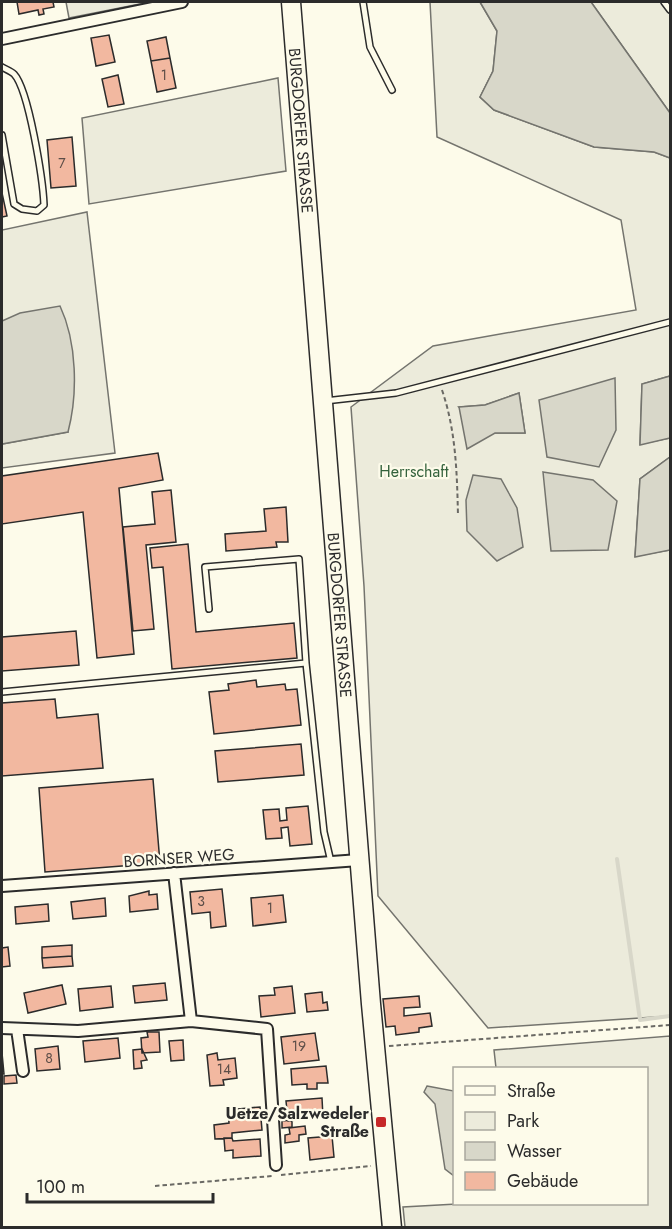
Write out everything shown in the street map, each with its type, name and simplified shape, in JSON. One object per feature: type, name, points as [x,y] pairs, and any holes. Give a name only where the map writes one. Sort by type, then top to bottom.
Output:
[{"type":"main road","name":"BURGDORFER STRASSE","points":[[291,2],[374,1048],[392,1227]]},
{"type":"street","points":[[2,39],[182,2]]},
{"type":"street","name":"BORNSER WEG","points":[[2,886],[359,860]]},
{"type":"street","points":[[174,873],[191,1021]]},
{"type":"street","points":[[2,1028],[78,1031],[191,1021],[267,1029],[276,1165]]},
{"type":"street","points":[[17,1029],[23,1071]]},
{"type":"lane","points":[[363,2],[370,47],[392,90]]},
{"type":"lane","points":[[664,2],[670,10]]},
{"type":"lane","points":[[2,67],[14,74],[28,110],[43,188],[44,205],[37,211],[22,209],[14,204],[2,135]]},
{"type":"lane","points":[[324,401],[396,393],[670,322]]},
{"type":"lane","points":[[209,609],[205,567],[299,559],[306,663],[324,832],[331,862]]},
{"type":"lane","points":[[2,692],[306,663]]},
{"type":"path","points":[[439,382],[448,410],[457,459],[458,516]]},
{"type":"path","points":[[374,1048],[670,1025]]},
{"type":"path","points":[[155,1186],[386,1164]]},
{"type":"green space","points":[[66,2],[150,2],[69,18]]},
{"type":"green space","name":"Herrschaft","points":[[430,2],[480,2],[497,31],[493,71],[480,97],[494,110],[594,147],[654,152],[670,158],[670,376],[642,384],[640,444],[670,438],[670,457],[640,479],[635,556],[670,550],[670,1016],[488,1028],[378,896],[364,586],[351,407],[433,346],[636,310],[621,220],[437,137]],"holes":[[[519,393],[525,433],[495,433],[459,407],[485,405]]]},
{"type":"green space","points":[[591,2],[670,2],[670,113]]},
{"type":"green space","points":[[278,78],[286,171],[89,204],[82,118]]},
{"type":"green space","points":[[87,212],[115,453],[2,468],[2,444],[68,432],[2,321],[2,230]]},
{"type":"green space","points":[[670,1036],[670,1227],[405,1227],[403,1207],[453,1204],[648,1205],[648,1067],[496,1067],[494,1050]]},
{"type":"water","points":[[480,2],[591,2],[670,113],[670,158],[654,152],[594,147],[494,110],[480,97],[493,71],[497,31]]},
{"type":"water","points":[[60,306],[66,320],[73,352],[73,401],[68,432],[2,444],[2,321],[20,313]]},
{"type":"water","points":[[670,376],[670,438],[640,445],[642,384]]},
{"type":"water","points":[[615,378],[616,430],[599,467],[547,457],[539,400]]},
{"type":"water","points":[[519,393],[525,433],[495,433],[467,449],[459,407],[485,405]]},
{"type":"water","points":[[670,457],[670,550],[635,557],[640,479]]},
{"type":"water","points":[[543,472],[593,480],[617,501],[608,550],[551,551]]},
{"type":"water","points":[[473,475],[501,479],[517,508],[523,547],[497,561],[467,531],[466,500]]},
{"type":"water","points":[[427,1086],[453,1091],[453,1175],[445,1169],[435,1104],[424,1092]]},
{"type":"building","points":[[17,2],[53,2],[54,7],[43,9],[44,14],[39,15],[38,10],[19,14]]},
{"type":"building","points":[[109,35],[115,62],[96,66],[91,38]]},
{"type":"building","points":[[166,37],[170,58],[151,61],[147,41]]},
{"type":"building","points":[[170,58],[176,88],[157,92],[151,61]]},
{"type":"building","points":[[118,75],[124,104],[108,107],[102,79]]},
{"type":"building","points":[[72,137],[76,186],[51,188],[47,140]]},
{"type":"building","points":[[2,193],[7,216],[2,217]]},
{"type":"building","points":[[158,453],[163,480],[119,488],[134,654],[97,658],[83,512],[2,524],[2,476]]},
{"type":"building","points":[[171,490],[176,542],[146,545],[154,629],[133,631],[123,527],[155,524],[152,492]]},
{"type":"building","points":[[286,507],[288,542],[276,542],[277,547],[226,551],[225,534],[266,531],[264,509]]},
{"type":"building","points":[[188,544],[196,632],[294,623],[297,658],[172,669],[163,567],[152,568],[150,548]]},
{"type":"building","points":[[76,631],[79,665],[2,671],[2,637]]},
{"type":"building","points":[[256,680],[257,687],[285,684],[286,690],[297,689],[301,725],[214,734],[209,692],[229,690],[228,684]]},
{"type":"building","points":[[55,699],[57,718],[98,714],[103,768],[2,776],[2,703]]},
{"type":"building","points":[[301,744],[304,775],[218,782],[215,751]]},
{"type":"building","points":[[153,779],[160,863],[45,872],[39,788]]},
{"type":"building","points":[[308,806],[312,844],[290,846],[288,827],[281,828],[282,838],[266,839],[263,810],[279,809],[280,821],[287,820],[286,808]]},
{"type":"building","points":[[222,889],[226,926],[211,928],[210,912],[192,914],[190,892]]},
{"type":"building","points":[[149,891],[149,895],[157,894],[158,909],[130,912],[129,896]]},
{"type":"building","points":[[283,895],[286,922],[253,926],[251,898]]},
{"type":"building","points":[[105,898],[106,916],[73,919],[71,902]]},
{"type":"building","points":[[48,904],[49,921],[16,924],[15,907]]},
{"type":"building","points":[[72,945],[72,956],[42,958],[42,947]]},
{"type":"building","points":[[8,947],[10,966],[2,967],[2,948]]},
{"type":"building","points":[[72,956],[73,966],[43,968],[42,958]]},
{"type":"building","points":[[165,983],[167,1000],[135,1003],[133,986]]},
{"type":"building","points":[[62,985],[66,1004],[28,1013],[24,993]]},
{"type":"building","points":[[111,986],[113,1007],[80,1011],[78,989]]},
{"type":"building","points":[[292,986],[295,1013],[261,1017],[259,996],[275,995],[274,988]]},
{"type":"building","points":[[322,992],[323,1003],[327,1002],[328,1010],[307,1012],[305,994]]},
{"type":"building","points":[[419,996],[420,1007],[404,1008],[404,1016],[430,1013],[432,1026],[419,1028],[419,1032],[396,1035],[395,1026],[386,1027],[383,999]]},
{"type":"building","points":[[147,1032],[159,1032],[160,1052],[142,1053],[141,1038],[148,1037]]},
{"type":"building","points":[[315,1033],[319,1060],[284,1064],[281,1037]]},
{"type":"building","points":[[118,1038],[120,1058],[85,1062],[83,1041]]},
{"type":"building","points":[[183,1040],[184,1060],[171,1061],[169,1041]]},
{"type":"building","points":[[58,1046],[60,1069],[37,1071],[35,1049]]},
{"type":"building","points":[[142,1049],[147,1060],[141,1061],[142,1068],[134,1069],[133,1050]]},
{"type":"building","points":[[217,1053],[218,1060],[235,1058],[237,1078],[223,1080],[224,1085],[210,1086],[207,1055]]},
{"type":"building","points":[[326,1066],[328,1083],[317,1083],[317,1089],[307,1089],[307,1084],[292,1085],[291,1069]]},
{"type":"building","points":[[16,1075],[17,1083],[4,1084],[4,1076]]},
{"type":"building","points":[[322,1098],[323,1117],[288,1121],[286,1101]]},
{"type":"building","points":[[260,1107],[262,1130],[232,1133],[232,1138],[215,1139],[214,1125],[229,1123],[228,1110]]},
{"type":"building","points":[[292,1120],[292,1127],[282,1128],[282,1121]]},
{"type":"building","points":[[305,1126],[306,1134],[299,1135],[299,1141],[285,1143],[285,1135],[290,1134],[289,1128]]},
{"type":"building","points":[[332,1136],[334,1157],[310,1160],[308,1138]]},
{"type":"building","points":[[224,1138],[232,1138],[233,1141],[260,1139],[261,1156],[233,1158],[233,1150],[225,1151]]},
{"type":"waterway","points":[[617,859],[640,1020],[670,1016]]},
{"type":"place","name":"Uetze/Salzwedeler Straße","points":[[381,1122]]}]
